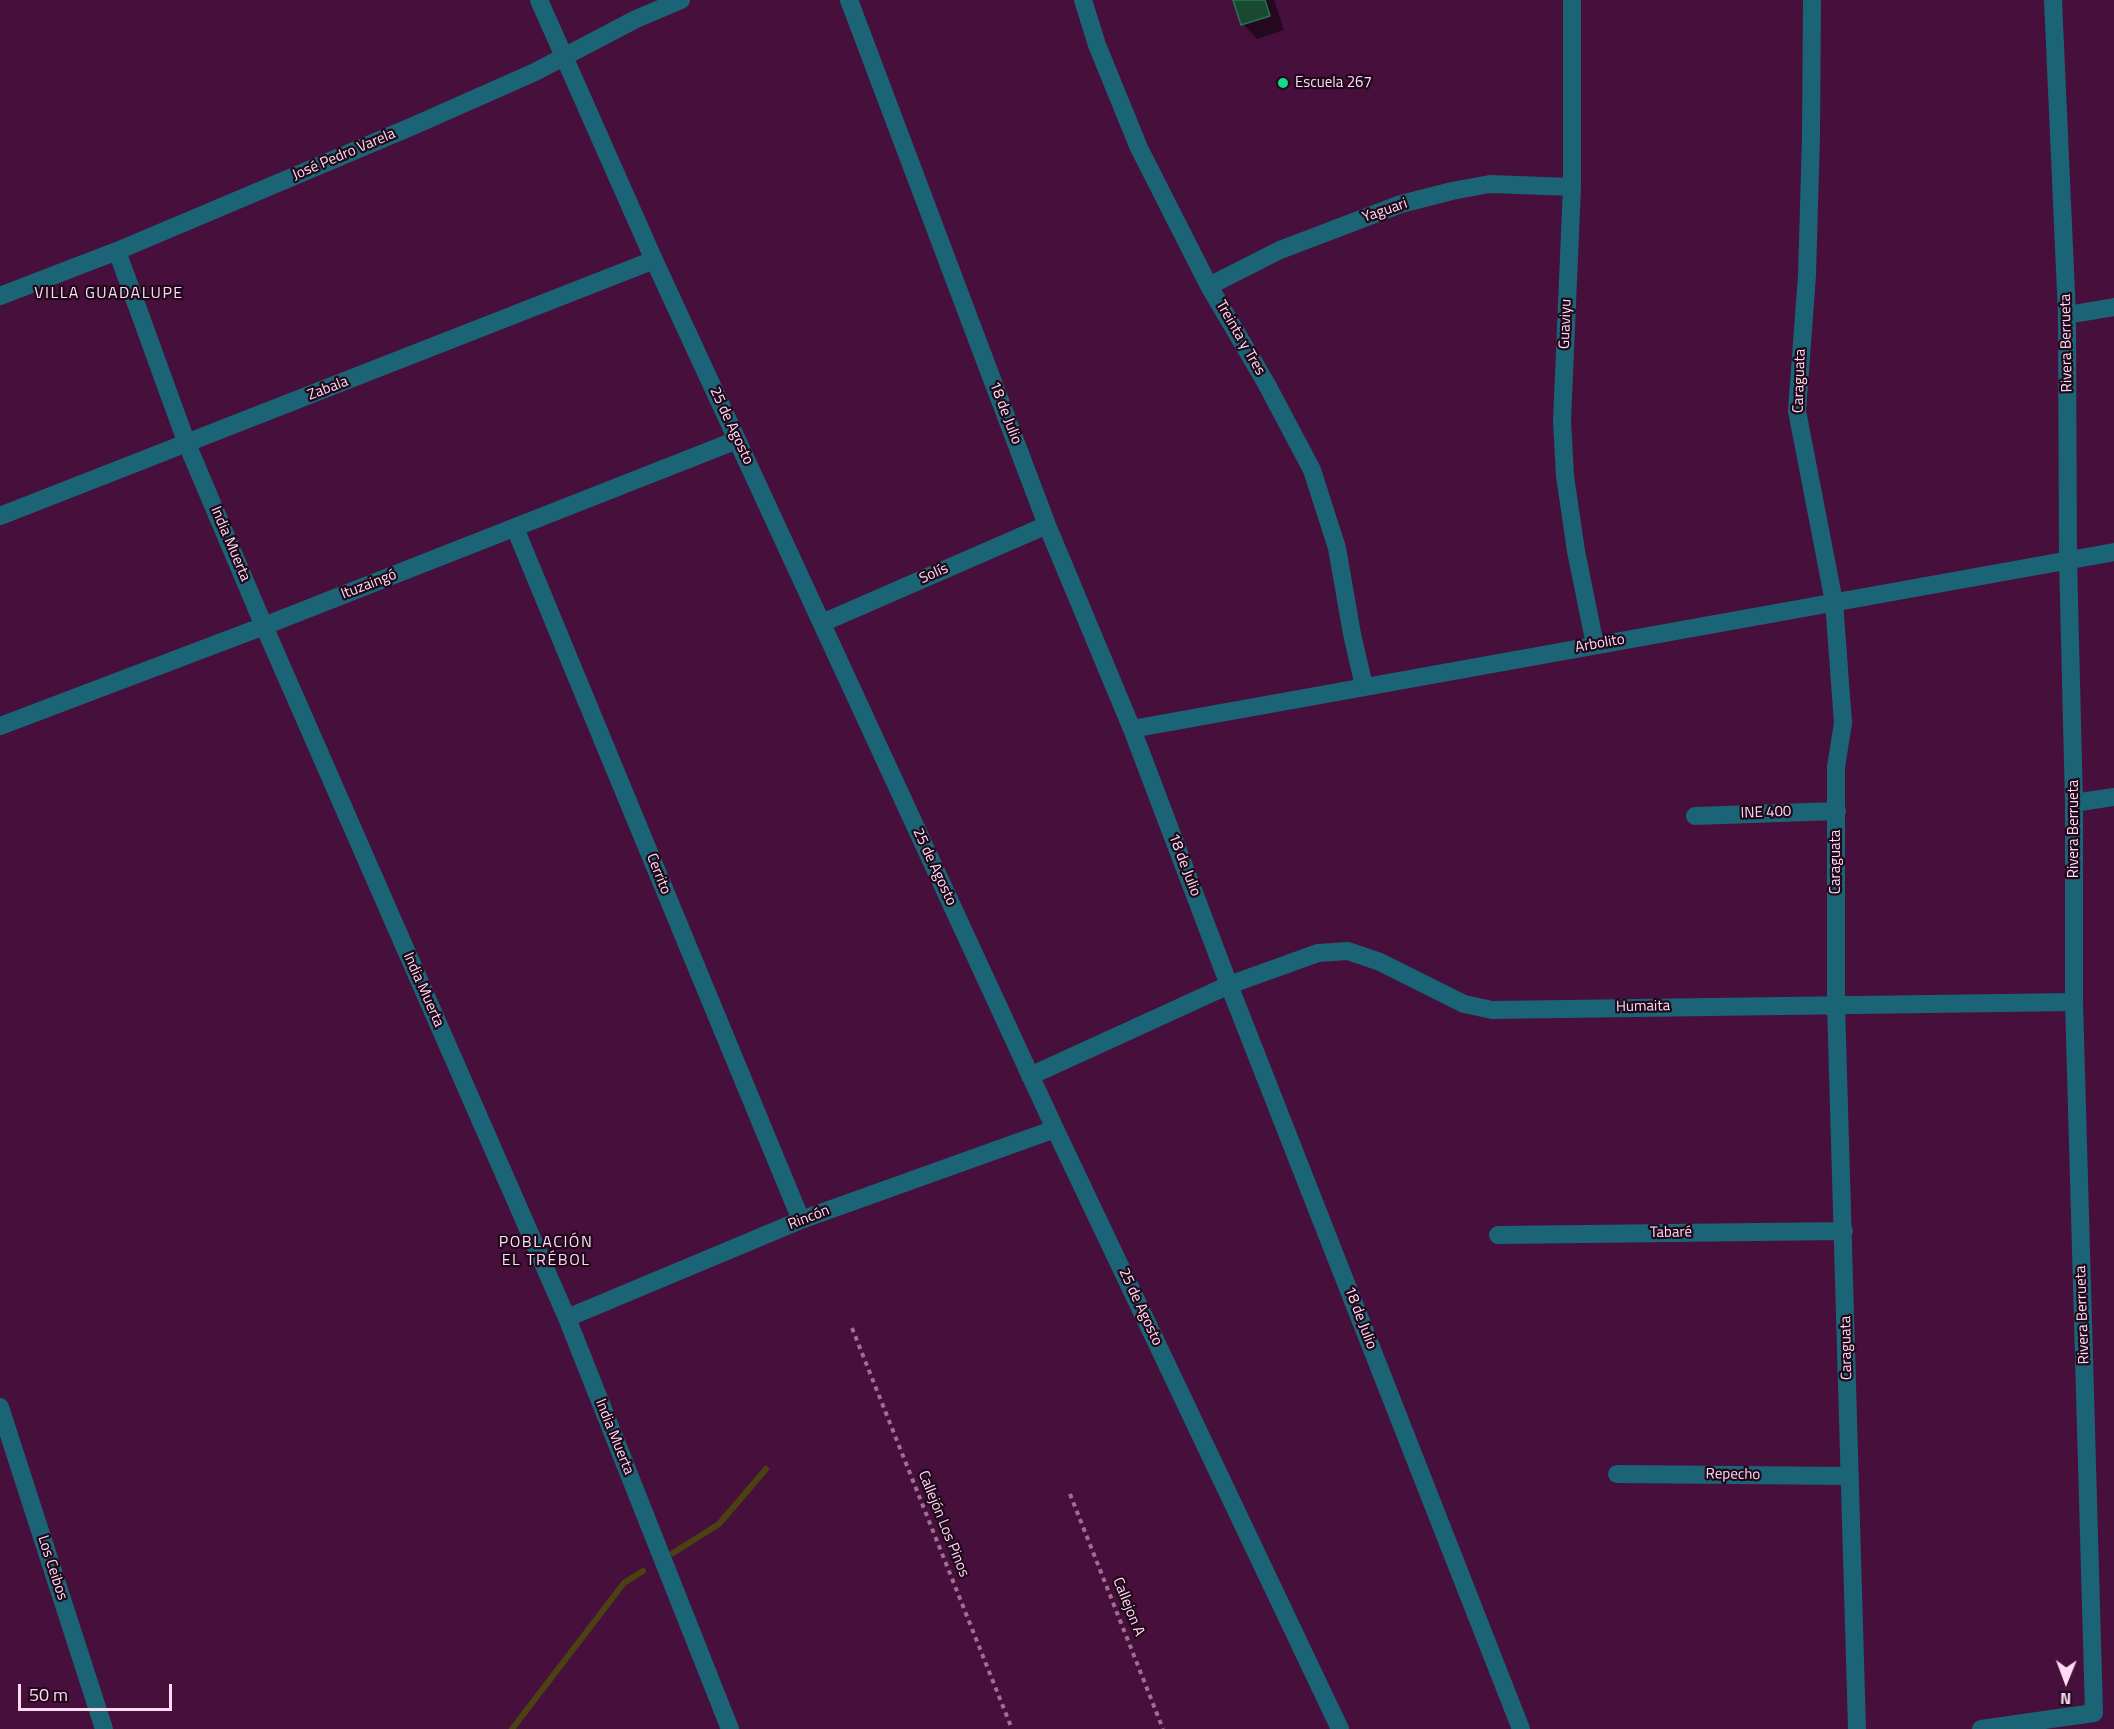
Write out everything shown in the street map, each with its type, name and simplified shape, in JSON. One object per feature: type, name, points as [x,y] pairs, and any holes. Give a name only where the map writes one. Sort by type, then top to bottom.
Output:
[{"type":"street","name":"25 de Agosto","points":[[539,0],[654,260],[1030,1076],[1340,1729]]},
{"type":"street","name":"José Pedro Varela","points":[[0,296],[117,251],[413,126],[535,72],[636,19],[681,0]]},
{"type":"street","name":"18 de Julio","points":[[849,0],[1047,525],[1132,729],[1229,986],[1521,1729]]},
{"type":"street","name":"Treinta y Tres","points":[[1083,0],[1097,45],[1140,148],[1209,286],[1266,383],[1312,470],[1337,548],[1364,686]]},
{"type":"street","name":"Guaviyu","points":[[1572,0],[1572,187],[1562,421],[1565,476],[1576,550],[1595,645]]},
{"type":"street","name":"Caraguata","points":[[1812,0],[1807,275],[1797,411],[1834,602],[1843,723],[1836,767],[1836,1004],[1857,1729]]},
{"type":"street","name":"Rivera Berrueta","points":[[1981,1729],[2094,1713],[2074,1002],[2074,803],[2068,560],[2067,315],[2052,0]]},
{"type":"street","name":"Yaguari","points":[[1209,286],[1280,250],[1401,204],[1490,184],[1572,187]]},
{"type":"street","name":"India Muerta","points":[[117,251],[188,444],[264,626],[567,1318],[730,1729]]},
{"type":"street","name":"Zabala","points":[[0,516],[654,260]]},
{"type":"street","points":[[2067,315],[2114,308]]},
{"type":"street","name":"Ituzaingó","points":[[0,726],[264,626],[737,440]]},
{"type":"street","name":"Solís","points":[[822,623],[1047,525]]},
{"type":"street","name":"Cerrito","points":[[515,528],[801,1220]]},
{"type":"street","name":"Arbolito","points":[[1132,729],[2114,552]]},
{"type":"street","points":[[2074,803],[2114,797]]},
{"type":"street","name":"INE 400","points":[[1695,816],[1837,811]]},
{"type":"street","name":"Humaita","points":[[1229,986],[1318,953],[1348,951],[1380,962],[1464,1004],[1491,1010],[2074,1002]]},
{"type":"street","points":[[1030,1076],[1229,986]]},
{"type":"street","name":"Rincón","points":[[567,1318],[801,1220],[1055,1129]]},
{"type":"street","name":"Tabaré","points":[[1498,1235],[1844,1231]]},
{"type":"street","name":"Los Ceibos","points":[[0,1407],[104,1729]]},
{"type":"street","name":"Repecho","points":[[1617,1474],[1850,1476]]},
{"type":"path","name":"Callejón Los Pinos","points":[[852,1328],[1012,1729]]},
{"type":"path","name":"Callejon A","points":[[1070,1494],[1163,1729]]},
{"type":"building","points":[[1233,0],[1265,0],[1270,16],[1241,25]]},
{"type":"waterway","points":[[673,1553],[719,1524],[766,1469]]},
{"type":"waterway","points":[[512,1729],[624,1583],[643,1571]]},
{"type":"place","name":"Escuela 267","points":[[1283,83]]},
{"type":"district","name":"VILLA GUADALUPE","points":[[109,294]]},
{"type":"district","name":"POBLACIÓN EL TRÉBOL","points":[[546,1252]]}]
